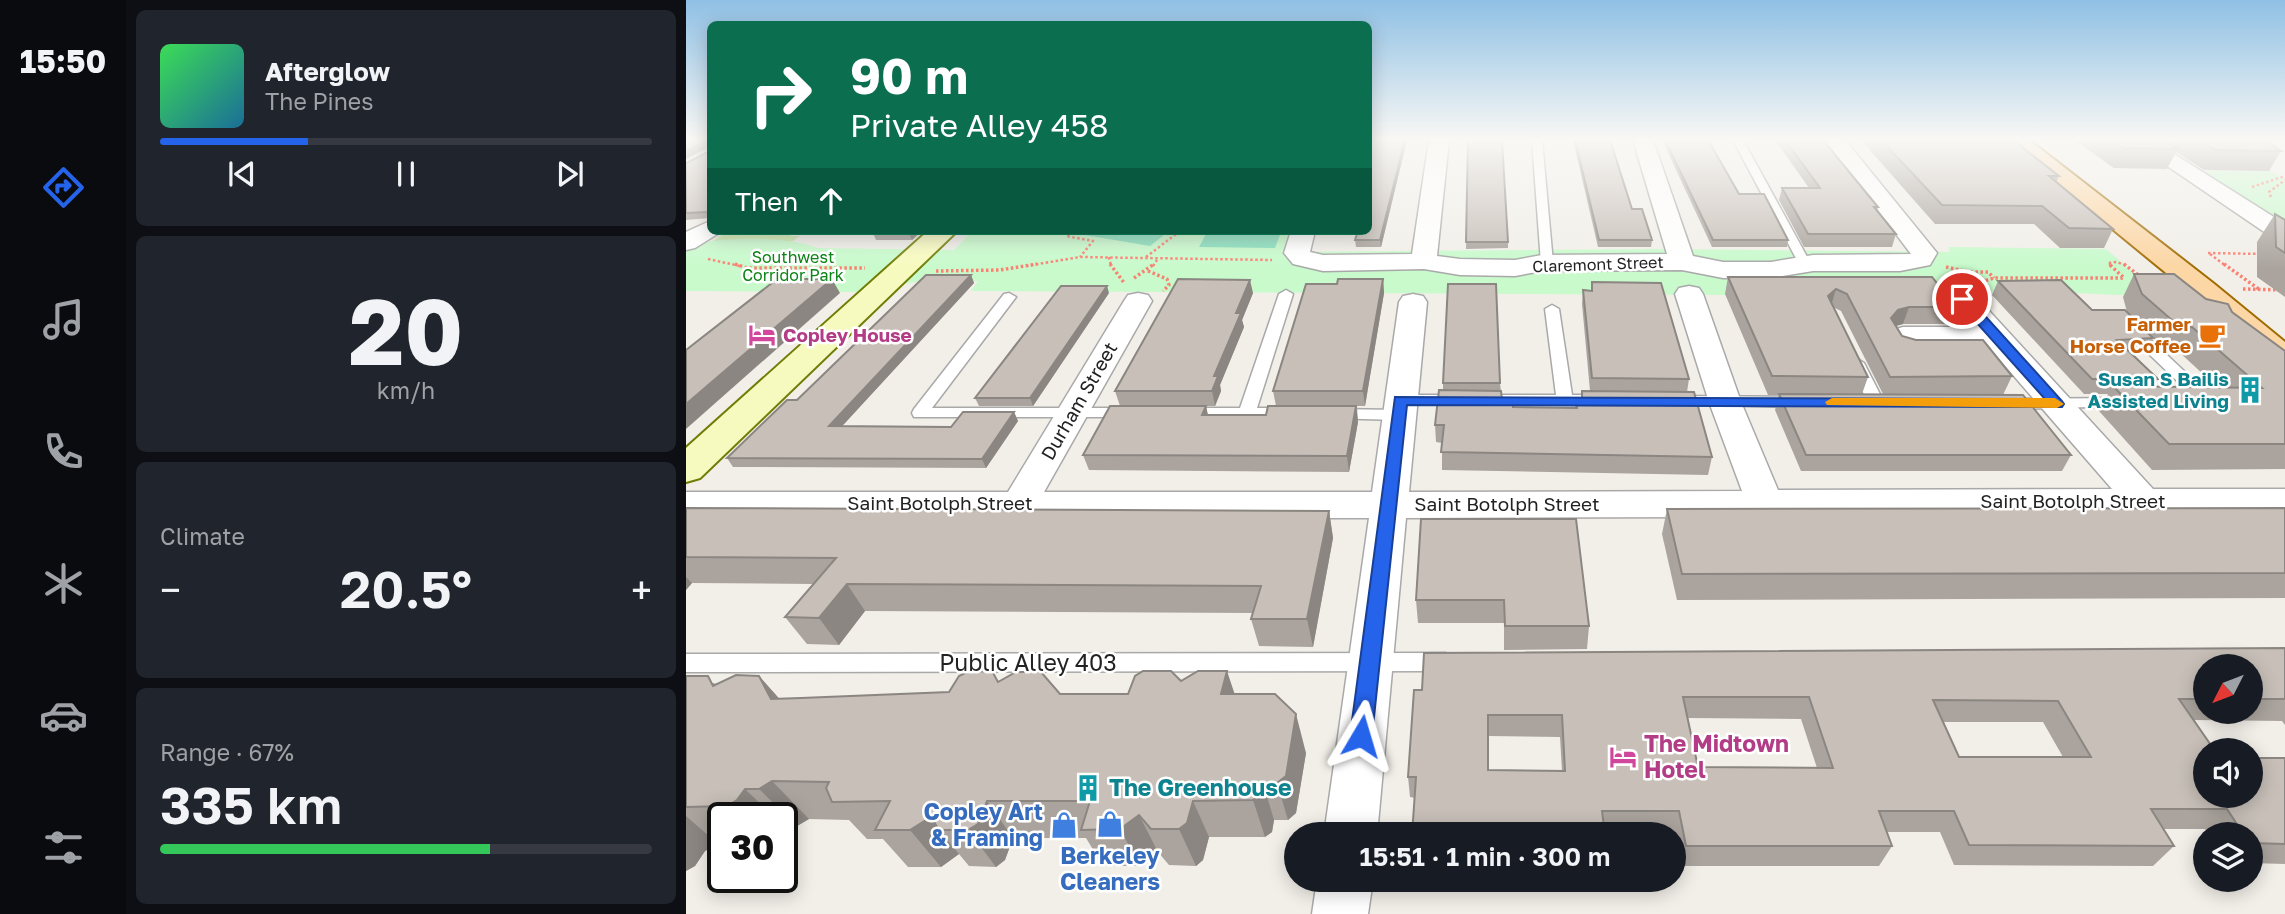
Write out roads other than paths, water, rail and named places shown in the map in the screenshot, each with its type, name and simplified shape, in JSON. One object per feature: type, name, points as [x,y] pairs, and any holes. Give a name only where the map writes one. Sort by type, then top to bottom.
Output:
[{"type":"main road","points":[[2069,183],[2203,289],[2285,359]]},
{"type":"main road","points":[[2096,183],[2285,330]]},
{"type":"main road","points":[[686,469],[940,235]]},
{"type":"street","points":[[1424,261],[1434,183]]},
{"type":"street","points":[[1657,183],[1682,262]]},
{"type":"street","name":"Claremont Street","points":[[1302,235],[1297,253],[1308,261],[1424,261],[1460,267],[1515,268],[1547,263],[1682,262],[1723,270],[1779,270],[1805,264],[1919,261],[1923,257],[1921,248],[1869,183]]},
{"type":"street","points":[[2197,183],[2280,244]]},
{"type":"street","points":[[686,226],[707,213]]},
{"type":"street","points":[[694,251],[707,232]]},
{"type":"street","points":[[1964,284],[1999,341],[2142,500]]},
{"type":"street","name":"Durham Street","points":[[1020,502],[1071,414],[1131,292]]},
{"type":"street","points":[[1689,294],[1725,402],[1765,503]]},
{"type":"street","points":[[1352,822],[1413,302]]},
{"type":"street","name":"Saint Botolph Street","points":[[686,505],[1020,502],[1387,505],[2142,500],[2284,503]]},
{"type":"street","points":[[1340,914],[1343,892]]},
{"type":"lane","points":[[1540,183],[1547,263]]},
{"type":"lane","points":[[1761,183],[1805,264]]},
{"type":"lane","points":[[1247,413],[1286,294]]},
{"type":"lane","points":[[1009,297],[920,413],[1309,414],[1400,407],[1619,400]]},
{"type":"lane","points":[[1552,309],[1565,400]]},
{"type":"lane","points":[[2125,323],[2208,401],[2181,402]]},
{"type":"lane","points":[[1848,346],[1876,402]]},
{"type":"lane","points":[[1660,401],[1823,402]]},
{"type":"lane","points":[[1984,403],[2140,403]]},
{"type":"lane","name":"Public Alley 403","points":[[686,663],[1463,662]]},
{"type":"place","name":"Copley House","points":[[762,335]]},
{"type":"place","name":"Farmer Horse Coffee","points":[[2212,335]]},
{"type":"place","name":"Susan S Bailis Assisted Living","points":[[2250,390]]},
{"type":"place","name":"The Midtown Hotel","points":[[1623,757]]},
{"type":"place","name":"The Greenhouse","points":[[1088,788]]},
{"type":"place","name":"Berkeley Cleaners","points":[[1110,824]]},
{"type":"place","name":"Copley Art & Framing","points":[[1064,825]]},
{"type":"park label","name":"Southwest Corridor Park","points":[[793,266]]}]
